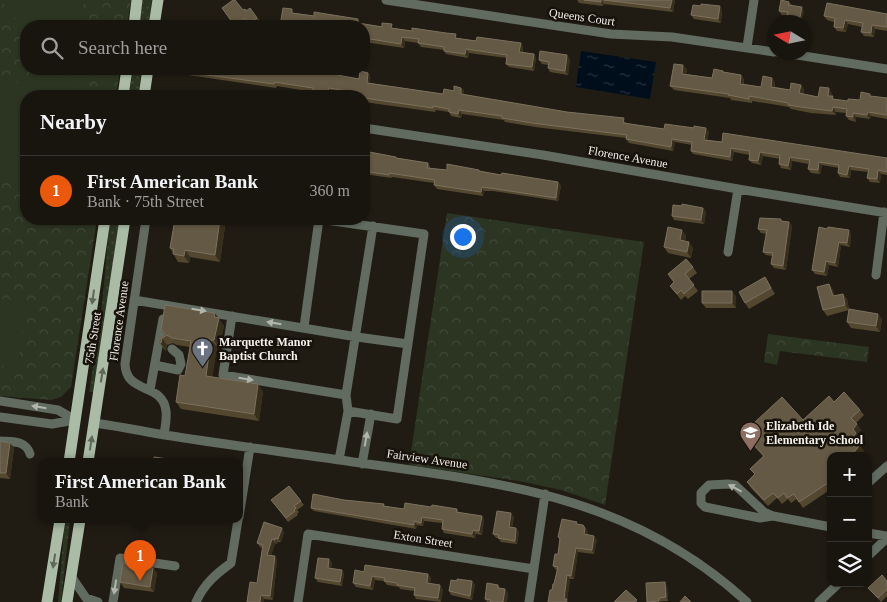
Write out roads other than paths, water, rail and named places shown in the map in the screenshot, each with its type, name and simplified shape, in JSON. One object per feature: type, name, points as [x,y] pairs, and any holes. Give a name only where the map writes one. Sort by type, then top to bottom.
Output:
[{"type":"main road","points":[[135,20],[138,0]]},
{"type":"main road","points":[[155,20],[158,0]]},
{"type":"main road","points":[[124,90],[126,75]]},
{"type":"main road","points":[[145,90],[147,75]]},
{"type":"main road","name":"75th Street","points":[[70,458],[104,225]]},
{"type":"main road","name":"75th Street","points":[[89,458],[125,225]]},
{"type":"main road","name":"Fairview Avenue","points":[[75,420],[94,423]]},
{"type":"main road","points":[[47,602],[60,523]]},
{"type":"main road","points":[[68,602],[80,523]]},
{"type":"street","name":"Queens Court","points":[[386,0],[611,34],[672,37],[767,51]]},
{"type":"street","points":[[747,48],[754,0]]},
{"type":"street","points":[[812,58],[887,70]]},
{"type":"street","name":"Florence Avenue","points":[[370,129],[543,155],[886,213]]},
{"type":"street","points":[[728,252],[738,189]]},
{"type":"street","points":[[876,275],[886,213]]},
{"type":"street","name":"Florence Avenue","points":[[145,225],[125,372],[127,377],[136,385],[157,393],[165,404],[164,435]]},
{"type":"street","points":[[304,328],[318,225]]},
{"type":"street","points":[[348,411],[397,419],[424,234],[365,225]]},
{"type":"street","points":[[339,460],[348,411],[346,395],[357,337],[373,226]]},
{"type":"street","points":[[134,300],[408,344]]},
{"type":"street","points":[[150,390],[155,365],[166,345],[165,305]]},
{"type":"street","points":[[232,316],[223,375],[346,395]]},
{"type":"street","points":[[155,365],[178,370],[181,364],[179,355],[166,345]]},
{"type":"street","name":"Fairview Avenue","points":[[0,401],[58,410],[75,420]]},
{"type":"street","points":[[362,464],[371,414]]},
{"type":"street","name":"Fairview Avenue","points":[[0,416],[52,424],[75,420]]},
{"type":"street","name":"Fairview Avenue","points":[[94,423],[164,435],[489,482],[545,494],[592,508],[626,521],[696,561],[747,602]]},
{"type":"street","points":[[0,441],[24,444],[30,454]]},
{"type":"street","points":[[243,492],[250,447]]},
{"type":"street","points":[[872,479],[887,466]]},
{"type":"street","points":[[774,516],[760,518],[705,507],[701,504],[701,493],[709,485],[735,485],[764,512],[774,516],[827,526]]},
{"type":"street","points":[[529,602],[545,494]]},
{"type":"street","points":[[196,602],[202,589],[215,575],[231,563],[238,523]]},
{"type":"street","name":"Exton Street","points":[[298,602],[308,534],[534,569]]},
{"type":"street","points":[[872,534],[887,537]]},
{"type":"street","points":[[872,552],[887,537]]},
{"type":"street","points":[[113,602],[120,558],[175,566]]},
{"type":"street","points":[[71,576],[86,598],[94,602]]},
{"type":"street","points":[[819,602],[835,587]]},
{"type":"water","points":[[581,51],[656,62],[650,99],[576,87]]},
{"type":"place","name":"Marquette Manor Baptist Church","points":[[203,368]]},
{"type":"place","name":"Elizabeth Ide Elementary School","points":[[750,452]]},
{"type":"place","name":"First American Bank","points":[[140,581]]}]
